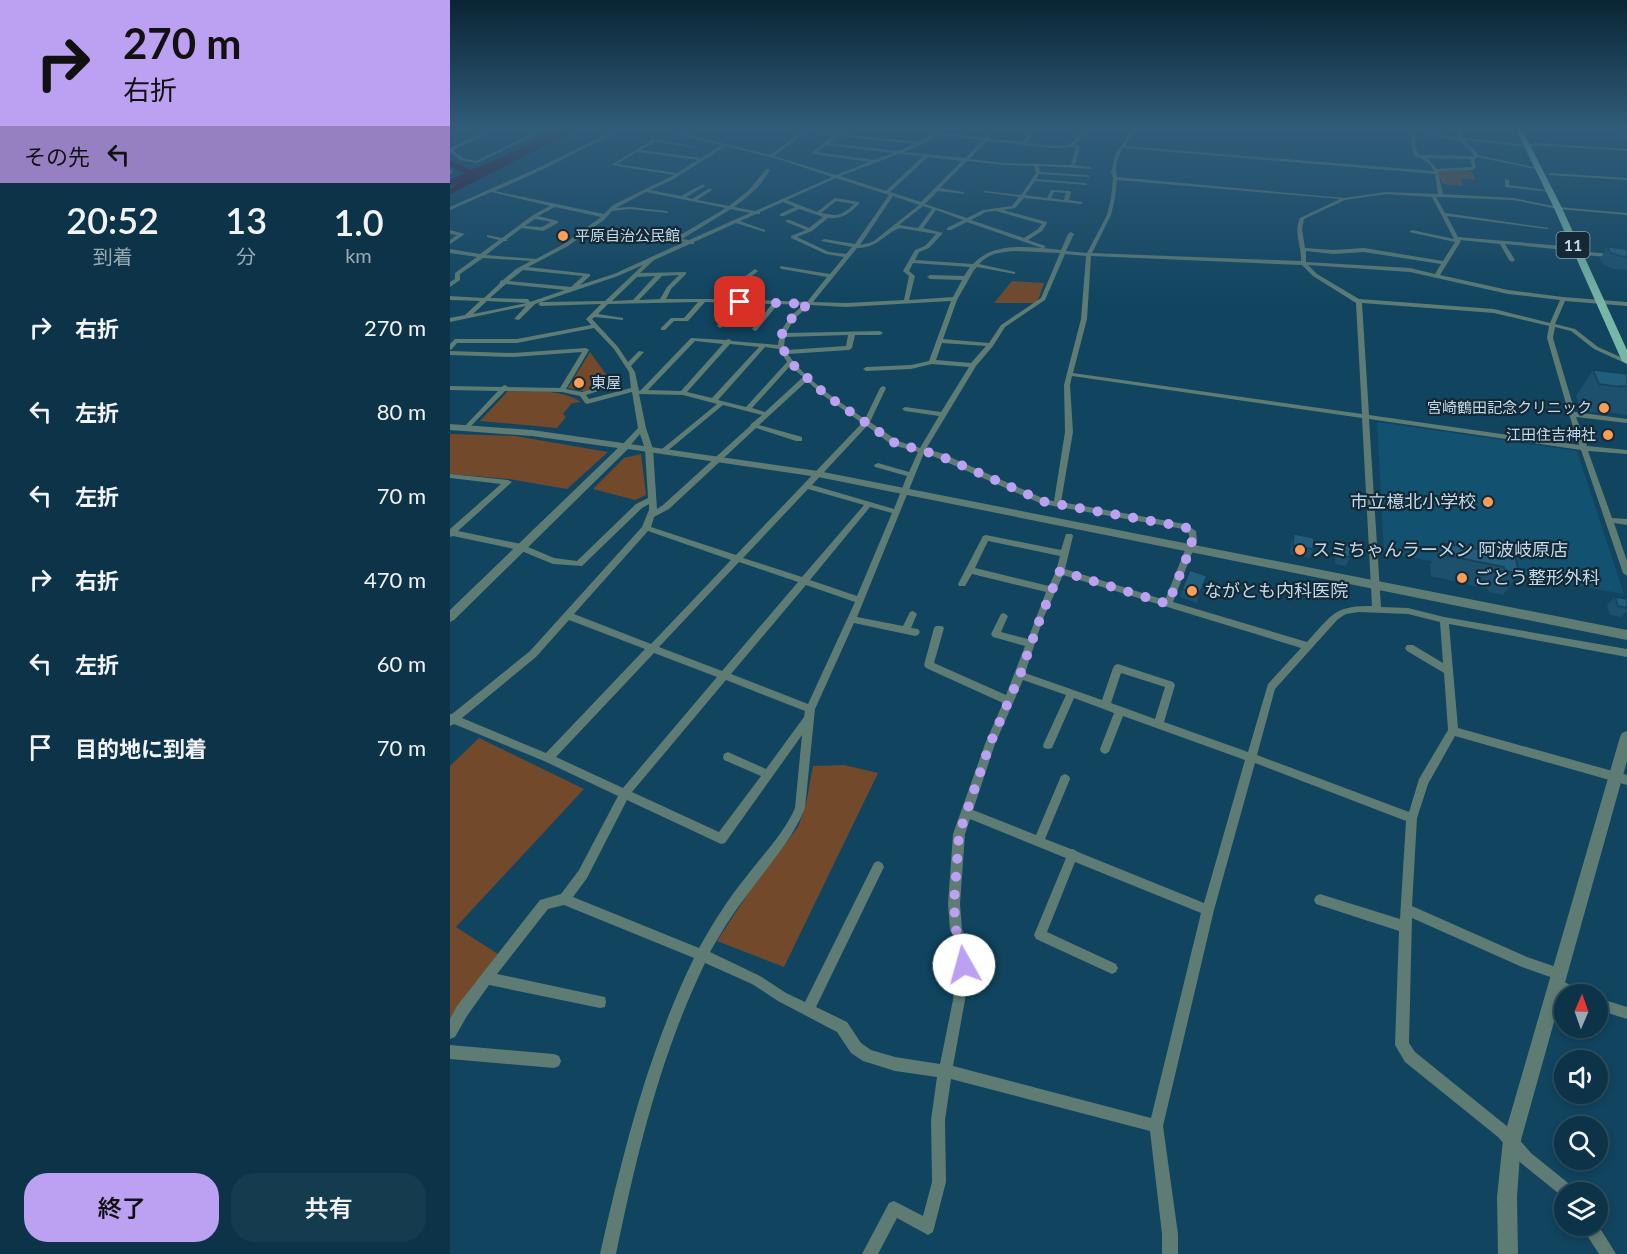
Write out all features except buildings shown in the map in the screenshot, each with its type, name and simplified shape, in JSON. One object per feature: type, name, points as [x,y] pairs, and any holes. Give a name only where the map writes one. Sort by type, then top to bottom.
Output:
[{"type":"main road","name":"11","points":[[1548,188],[1587,254],[1623,327]]},
{"type":"main road","name":"11","points":[[1555,188],[1575,249],[1627,362]]},
{"type":"street","points":[[450,209],[498,188]]},
{"type":"street","points":[[465,317],[488,298],[502,282],[522,268],[566,245],[611,210],[653,188]]},
{"type":"street","points":[[682,198],[699,188]]},
{"type":"street","points":[[692,243],[678,239],[730,207],[753,188]]},
{"type":"street","points":[[450,320],[533,304],[573,290],[692,243],[813,188]]},
{"type":"street","points":[[870,188],[1062,252],[1410,270],[1508,292],[1627,304]]},
{"type":"street","points":[[894,188],[888,194],[856,246],[808,304],[792,318],[782,334],[783,350],[790,362],[806,378],[895,443],[922,450],[975,470],[1045,502],[1185,527],[1193,533],[1191,547],[1168,604]]},
{"type":"street","points":[[949,229],[968,219],[1013,207],[1029,188]]},
{"type":"street","points":[[1057,504],[1069,432],[1067,385],[1084,319],[1089,254],[1110,215],[1114,188]]},
{"type":"street","points":[[1219,188],[1344,199],[1386,193],[1434,197],[1441,195],[1526,201],[1562,208],[1627,214]]},
{"type":"street","points":[[1439,188],[1441,195]]},
{"type":"street","points":[[1520,188],[1550,191]]},
{"type":"street","points":[[693,200],[710,189]]},
{"type":"street","points":[[896,227],[892,225],[923,204],[937,189],[963,193]]},
{"type":"street","points":[[491,191],[604,216]]},
{"type":"street","points":[[646,191],[758,213]]},
{"type":"street","points":[[1048,200],[1053,191],[1069,192],[1066,201]]},
{"type":"street","points":[[985,192],[1080,203]]},
{"type":"street","points":[[1434,197],[1457,240]]},
{"type":"street","points":[[784,201],[818,213],[843,216],[857,203],[835,199],[818,213]]},
{"type":"street","points":[[1344,199],[1302,218],[1299,222],[1299,233],[1304,249],[1303,263],[1315,275],[1358,301],[1483,309],[1573,330],[1596,348],[1627,362]]},
{"type":"street","points":[[450,285],[458,279],[457,274],[506,240],[534,217],[555,205]]},
{"type":"street","points":[[782,215],[799,207]]},
{"type":"street","points":[[611,210],[630,208],[666,212]]},
{"type":"street","points":[[920,229],[935,208]]},
{"type":"street","points":[[995,210],[1045,223],[1040,230],[1025,240]]},
{"type":"street","points":[[1444,214],[1547,228]]},
{"type":"street","points":[[828,215],[810,230],[793,237],[828,253],[847,256]]},
{"type":"street","points":[[523,227],[543,230],[556,222],[534,217]]},
{"type":"street","points":[[788,220],[810,230]]},
{"type":"street","points":[[737,222],[763,231]]},
{"type":"street","points":[[824,241],[856,246],[870,245],[896,227],[940,232],[927,247],[917,251],[906,271],[912,276],[906,302]]},
{"type":"street","points":[[450,232],[462,234],[450,242]]},
{"type":"street","points":[[584,232],[628,238]]},
{"type":"street","points":[[1412,232],[1457,240],[1575,249]]},
{"type":"street","points":[[662,233],[683,236]]},
{"type":"street","points":[[651,260],[589,319],[629,365],[642,428],[649,448],[651,515],[646,528],[533,654],[451,720],[548,758],[722,839],[810,713],[922,450],[973,365],[1009,320],[1043,299],[1071,234]]},
{"type":"street","points":[[489,236],[506,240]]},
{"type":"street","points":[[1437,276],[1457,240]]},
{"type":"street","points":[[1502,243],[1512,260]]},
{"type":"street","points":[[1304,249],[1333,252],[1364,250],[1444,263]]},
{"type":"street","points":[[932,362],[955,299],[980,258],[992,253],[1051,250]]},
{"type":"street","points":[[450,251],[534,260]]},
{"type":"street","points":[[1587,254],[1627,257]]},
{"type":"street","points":[[912,261],[974,266],[1013,273]]},
{"type":"street","points":[[782,267],[830,276]]},
{"type":"street","points":[[522,268],[588,274],[573,290]]},
{"type":"street","points":[[721,301],[730,290],[755,272]]},
{"type":"street","points":[[636,275],[684,273],[669,288],[663,300]]},
{"type":"street","points":[[635,301],[660,274]]},
{"type":"street","points":[[930,277],[967,278]]},
{"type":"street","points":[[502,282],[573,290]]},
{"type":"street","points":[[450,298],[488,298],[533,304],[703,300],[808,304],[955,299]]},
{"type":"street","points":[[1563,299],[1552,325],[1550,338],[1552,351],[1627,573]]},
{"type":"street","points":[[663,329],[673,319],[686,320],[703,300]]},
{"type":"street","points":[[1358,301],[1377,608]]},
{"type":"street","points":[[720,326],[740,302]]},
{"type":"street","points":[[755,329],[776,303]]},
{"type":"street","points":[[517,319],[533,304]]},
{"type":"street","points":[[594,315],[621,319]]},
{"type":"street","points":[[450,348],[455,340],[517,341],[595,326]]},
{"type":"street","points":[[644,391],[693,339],[729,341],[783,350],[849,348],[852,333]]},
{"type":"street","points":[[782,334],[880,333]]},
{"type":"street","points":[[683,393],[729,341]]},
{"type":"street","points":[[939,341],[991,345]]},
{"type":"street","points":[[713,400],[763,346]]},
{"type":"street","points":[[450,353],[513,355],[586,350],[562,390]]},
{"type":"street","points":[[629,365],[641,352]]},
{"type":"street","points":[[748,409],[790,362]]},
{"type":"street","points":[[866,369],[932,362],[973,365]]},
{"type":"street","points":[[1070,374],[1584,448],[1627,452]]},
{"type":"street","points":[[651,515],[666,507],[806,378]]},
{"type":"street","points":[[450,388],[504,387],[562,390],[582,394],[611,386]]},
{"type":"street","points":[[467,427],[504,387]]},
{"type":"street","points":[[548,758],[866,423],[883,388]]},
{"type":"street","points":[[582,394],[587,402],[634,391],[683,393],[766,414]]},
{"type":"street","points":[[665,451],[722,403]]},
{"type":"street","points":[[905,409],[944,415]]},
{"type":"street","points":[[1572,414],[1627,422]]},
{"type":"street","points":[[753,425],[799,439]]},
{"type":"street","points":[[451,428],[467,427],[649,448],[818,474],[1627,635]]},
{"type":"street","points":[[450,617],[642,428]]},
{"type":"street","points":[[878,465],[911,475]]},
{"type":"street","points":[[450,476],[507,482],[451,533]]},
{"type":"street","points":[[807,486],[896,512]]},
{"type":"street","points":[[451,533],[521,547],[553,561],[579,564],[639,506],[651,500]]},
{"type":"street","points":[[564,899],[584,874],[625,793],[868,505]]},
{"type":"street","points":[[1608,520],[1627,522]]},
{"type":"street","points":[[646,528],[860,600]]},
{"type":"street","points":[[870,1254],[894,1208],[928,1227],[939,1182],[938,1120],[966,948],[956,930],[954,904],[959,834],[990,744],[1020,675],[1060,571],[1069,536]]},
{"type":"street","points":[[962,584],[986,538],[1065,554]]},
{"type":"street","points":[[970,570],[1051,590]]},
{"type":"street","points":[[1060,571],[1308,646]]},
{"type":"street","points":[[1376,584],[1394,585],[1627,628]]},
{"type":"street","points":[[1170,1254],[1170,1234],[1156,1126],[1208,910],[1271,687],[1335,617],[1350,610],[1377,608],[1408,611],[1444,620],[1627,653]]},
{"type":"street","points":[[851,619],[910,631],[913,614]]},
{"type":"street","points":[[567,615],[724,676],[810,713]]},
{"type":"street","points":[[1004,616],[996,634],[1031,644]]},
{"type":"street","points":[[1444,620],[1453,731],[1423,782],[1412,818],[1405,927],[1402,1045],[1410,1058],[1512,1140],[1526,1158],[1556,1182]]},
{"type":"street","points":[[939,628],[929,664],[1009,701]]},
{"type":"street","points":[[1410,648],[1447,670]]},
{"type":"street","points":[[1104,705],[1118,668],[1170,685],[1159,724]]},
{"type":"street","points":[[1020,675],[1412,818]]},
{"type":"street","points":[[1048,745],[1072,693]]},
{"type":"street","points":[[1105,749],[1120,710]]},
{"type":"street","points":[[608,1254],[627,1168],[657,1064],[702,955],[742,891],[782,842],[800,808],[810,713]]},
{"type":"street","points":[[1453,731],[1622,778]]},
{"type":"street","points":[[1508,1254],[1507,1197],[1512,1140],[1557,978],[1622,778],[1627,737]]},
{"type":"street","points":[[728,758],[767,774]]},
{"type":"street","points":[[1039,840],[1065,779]]},
{"type":"street","points":[[966,812],[1208,910]]},
{"type":"street","points":[[1074,854],[1040,935],[1112,968]]},
{"type":"street","points":[[808,1010],[879,867]]},
{"type":"street","points":[[450,1032],[486,978],[544,904],[564,899],[702,955],[756,980],[842,1027],[856,1048],[868,1056],[895,1064],[945,1071],[1156,1126]]},
{"type":"street","points":[[1320,900],[1405,927]]},
{"type":"street","points":[[1406,909],[1526,963],[1557,978],[1563,984]]},
{"type":"street","points":[[486,978],[600,1002]]},
{"type":"street","points":[[1608,1007],[1627,1013]]},
{"type":"street","points":[[450,1052],[554,1061]]},
{"type":"street","points":[[1596,1236],[1608,1254]]},
{"type":"shaded area","points":[[452,188],[463,188],[450,194]]},
{"type":"shaded area","points":[[1012,281],[1044,283],[1037,303],[994,303]]},
{"type":"shaded area","points":[[590,352],[613,384],[584,391],[568,388]]},
{"type":"shaded area","points":[[508,391],[555,393],[581,402],[572,403],[563,414],[566,417],[557,428],[480,421]]},
{"type":"shaded area","name":"市立檍北小学校","points":[[1377,422],[1577,451],[1624,594],[1384,553]]},
{"type":"shaded area","points":[[450,434],[515,436],[608,452],[567,489],[509,479],[450,474]]},
{"type":"shaded area","points":[[641,454],[646,495],[635,500],[593,489],[624,458]]},
{"type":"shaded area","points":[[479,738],[584,789],[456,927],[498,954],[450,1021],[450,766]]},
{"type":"shaded area","points":[[844,765],[878,773],[784,967],[717,941],[747,895],[798,827],[806,804],[813,766]]},
{"type":"place","name":"平原自治公民館","points":[[563,236]]},
{"type":"place","name":"東屋","points":[[579,383]]},
{"type":"place","name":"宮崎鶴田記念クリニック","points":[[1604,408]]},
{"type":"place","name":"江田住吉神社","points":[[1608,435]]},
{"type":"place","name":"市立檍北小学校","points":[[1488,502]]},
{"type":"place","name":"スミちゃんラーメン 阿波岐原店","points":[[1300,550]]},
{"type":"place","name":"ごとう整形外科","points":[[1462,578]]},
{"type":"place","name":"ながとも内科医院","points":[[1192,591]]},
{"type":"route","points":[[740,302],[808,304],[792,318],[782,334],[782,347],[790,362],[826,395],[895,443],[928,451],[1045,502],[1185,527],[1193,533],[1191,547],[1168,604],[1060,571],[1020,675],[990,744],[959,834],[954,904],[956,930],[966,948],[964,965]]}]
